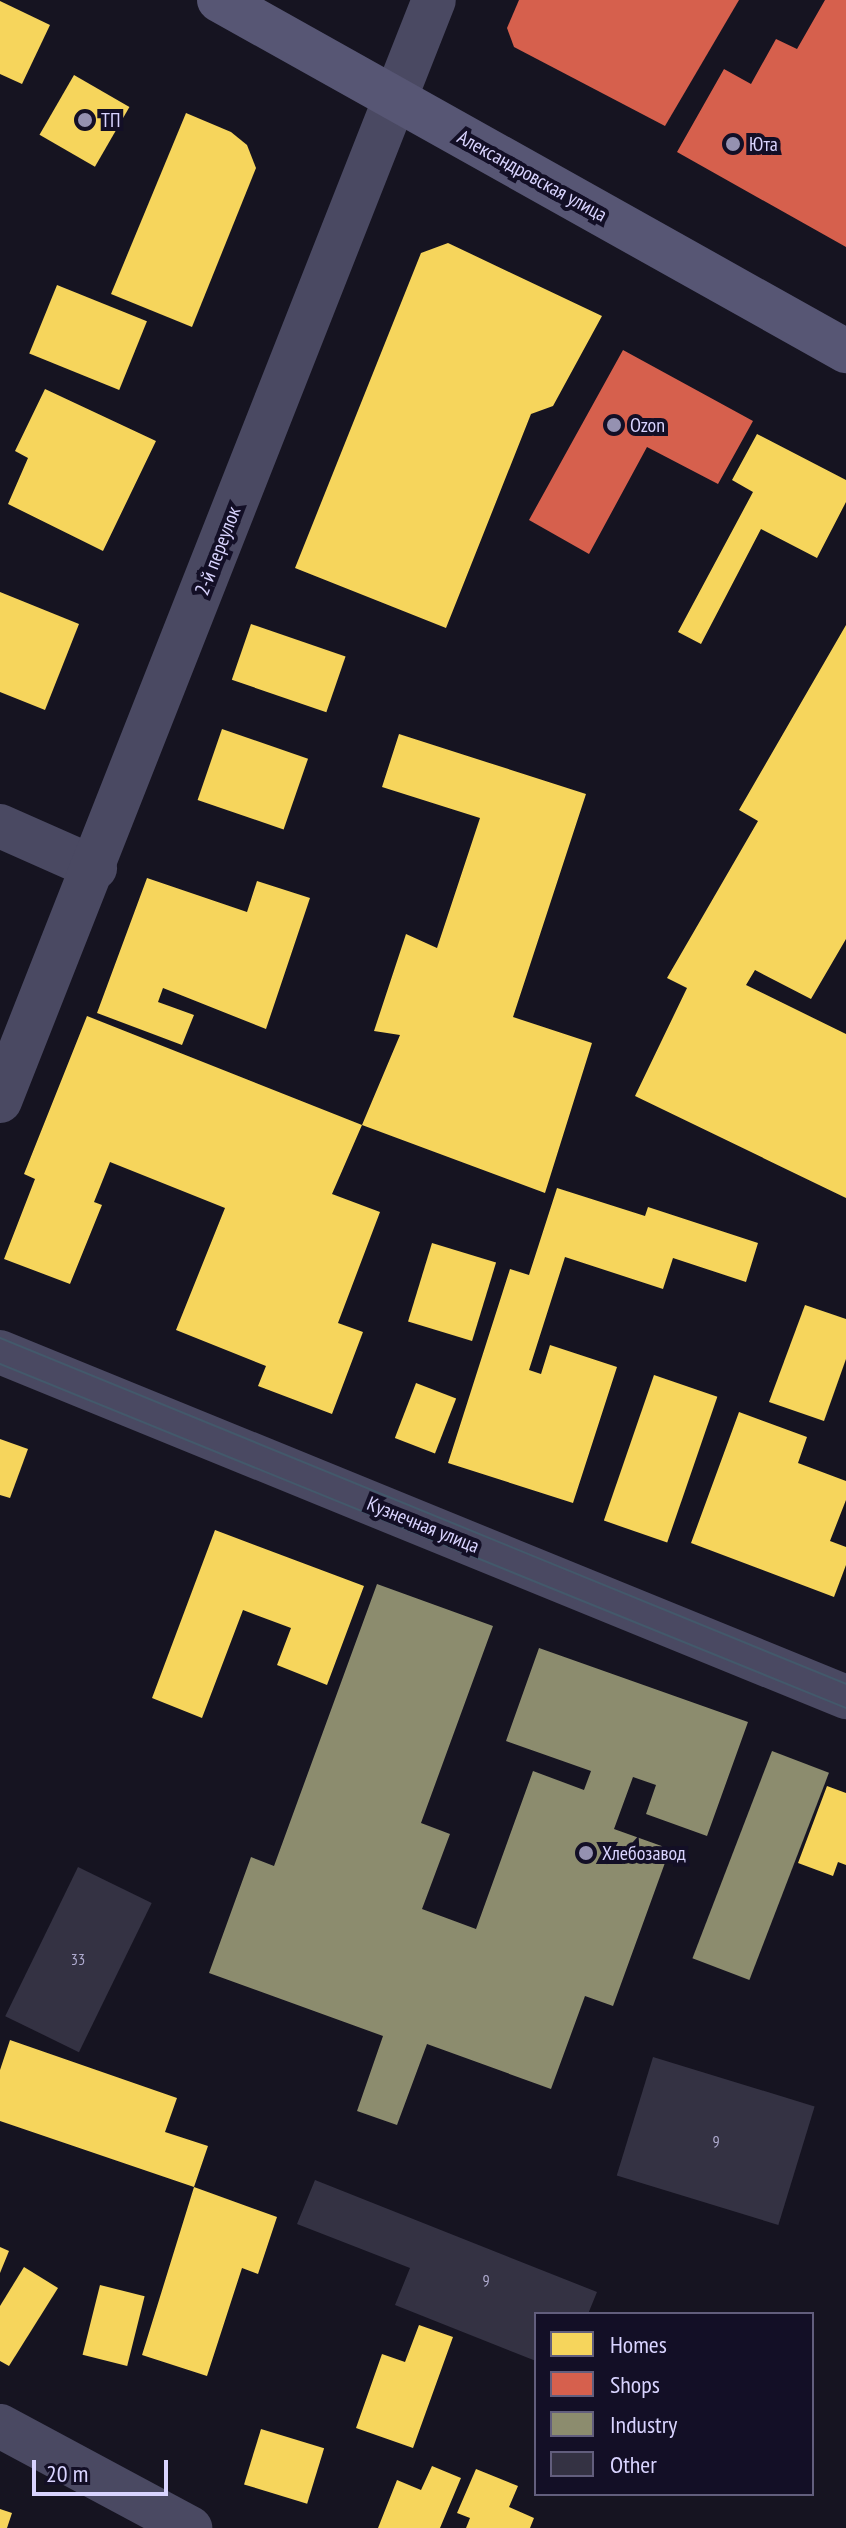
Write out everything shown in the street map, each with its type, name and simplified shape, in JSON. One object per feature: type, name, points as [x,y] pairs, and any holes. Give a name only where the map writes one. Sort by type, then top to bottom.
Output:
[{"type":"main road","name":"Александровская улица","points":[[219,0],[846,351]]},
{"type":"street","name":"2-й переулок","points":[[0,1101],[95,868],[434,0]]},
{"type":"street","points":[[0,826],[95,868]]},
{"type":"street","name":"Кузнечная улица","points":[[0,1352],[846,1697]]},
{"type":"street","points":[[0,2426],[190,2528]]},
{"type":"building: Homes","points":[[0,1],[50,25],[22,84],[0,74]]},
{"type":"building: Homes","name":"ТП","points":[[74,75],[129,107],[95,167],[40,135]]},
{"type":"building: Homes","points":[[186,113],[231,132],[247,145],[256,168],[192,327],[111,294]]},
{"type":"building: Homes","points":[[448,243],[602,316],[553,406],[531,414],[446,628],[295,568],[421,253]]},
{"type":"building: Homes","points":[[57,285],[147,321],[119,390],[29,354]]},
{"type":"building: Homes","points":[[45,389],[156,441],[103,551],[8,504],[28,458],[15,451]]},
{"type":"building: Homes","points":[[757,434],[846,480],[846,502],[817,558],[761,529],[701,644],[678,632],[753,492],[732,480]]},
{"type":"building: Homes","points":[[0,592],[79,624],[45,710],[0,692]]},
{"type":"building: Homes","points":[[251,624],[346,657],[326,712],[232,680]]},
{"type":"building: Homes","points":[[846,625],[846,939],[811,999],[755,970],[746,985],[846,1034],[846,1198],[635,1096],[687,988],[667,978],[758,821],[739,810]]},
{"type":"building: Homes","points":[[222,729],[308,759],[284,830],[198,800]]},
{"type":"building: Homes","points":[[399,734],[586,794],[513,1017],[592,1043],[545,1193],[362,1125],[400,1035],[374,1031],[406,934],[437,948],[480,818],[382,787]]},
{"type":"building: Homes","points":[[147,878],[247,912],[257,881],[310,898],[266,1029],[163,988],[158,1002],[194,1015],[182,1045],[97,1013]]},
{"type":"building: Homes","points":[[87,1016],[362,1125],[332,1194],[380,1212],[338,1323],[363,1332],[332,1414],[258,1386],[266,1366],[176,1330],[225,1208],[110,1162],[94,1202],[102,1205],[70,1284],[4,1259],[35,1179],[24,1174]]},
{"type":"building: Homes","points":[[557,1188],[645,1216],[648,1207],[758,1243],[746,1282],[673,1258],[663,1289],[565,1257],[529,1370],[541,1374],[550,1345],[617,1367],[573,1503],[448,1463],[510,1269],[529,1275]]},
{"type":"building: Homes","points":[[432,1243],[496,1263],[472,1341],[408,1321]]},
{"type":"building: Homes","points":[[805,1305],[846,1319],[846,1359],[824,1421],[769,1402]]},
{"type":"building: Homes","points":[[654,1375],[717,1397],[667,1542],[604,1521]]},
{"type":"building: Homes","points":[[416,1383],[456,1398],[435,1453],[395,1438]]},
{"type":"building: Homes","points":[[739,1412],[807,1437],[798,1463],[846,1481],[846,1500],[830,1541],[846,1547],[846,1565],[834,1597],[691,1543]]},
{"type":"building: Homes","points":[[0,1439],[28,1449],[10,1498],[0,1495]]},
{"type":"building: Homes","points":[[215,1530],[364,1586],[327,1685],[277,1665],[291,1628],[243,1610],[202,1718],[152,1698]]},
{"type":"building: Homes","points":[[827,1786],[846,1793],[846,1865],[838,1862],[833,1876],[798,1863]]},
{"type":"building: Homes","points":[[10,2040],[177,2098],[165,2132],[208,2146],[194,2187],[0,2121],[0,2070]]},
{"type":"building: Homes","points":[[194,2187],[277,2217],[258,2274],[242,2268],[207,2376],[142,2355]]},
{"type":"building: Homes","points":[[0,2247],[9,2251],[0,2273]]},
{"type":"building: Homes","points":[[24,2267],[58,2288],[9,2366],[0,2361],[0,2306]]},
{"type":"building: Homes","points":[[100,2285],[145,2296],[127,2366],[83,2355]]},
{"type":"building: Homes","points":[[419,2325],[453,2337],[413,2448],[356,2428],[382,2354],[405,2362]]},
{"type":"building: Homes","points":[[261,2429],[324,2448],[307,2504],[244,2484]]},
{"type":"building: Homes","points":[[432,2466],[461,2478],[440,2528],[378,2528],[397,2480],[421,2490]]},
{"type":"building: Homes","points":[[476,2469],[518,2486],[509,2507],[534,2518],[530,2528],[466,2528],[470,2518],[457,2513]]},
{"type":"building: Homes","points":[[0,2509],[12,2513],[7,2528],[0,2528]]},
{"type":"building: Shops","points":[[519,0],[739,0],[665,126],[514,47],[507,28]]},
{"type":"building: Shops","points":[[825,0],[846,0],[846,247],[677,152],[724,69],[751,84],[776,39],[797,49]]},
{"type":"building: Shops","points":[[623,350],[753,421],[718,484],[647,447],[589,554],[529,520]]},
{"type":"building: Industry","name":"Хлебозавод","points":[[377,1584],[493,1626],[421,1823],[450,1834],[422,1909],[476,1929],[533,1771],[584,1790],[591,1771],[506,1741],[539,1648],[748,1722],[707,1836],[646,1814],[656,1785],[633,1777],[614,1829],[670,1849],[613,2006],[585,1996],[551,2089],[427,2044],[397,2125],[357,2111],[383,2036],[209,1973],[251,1857],[274,1866]]},
{"type":"building: Industry","points":[[772,1751],[829,1773],[749,1980],[692,1958]]},
{"type":"building: Other","points":[[78,1867],[152,1903],[79,2052],[5,2016]]},
{"type":"building: Other","points":[[653,2057],[815,2106],[778,2225],[617,2176]]},
{"type":"building: Other","points":[[315,2180],[597,2292],[589,2312],[534,2312],[534,2360],[395,2305],[410,2268],[297,2224]]},
{"type":"tram line","points":[[0,1338],[846,1684]]},
{"type":"tram line","points":[[0,1364],[846,1708]]},
{"type":"place","name":"ТП","points":[[85,120]]},
{"type":"place","name":"Юта","points":[[733,144]]},
{"type":"place","name":"Ozon","points":[[614,425]]},
{"type":"place","name":"Хлебозавод","points":[[586,1853]]}]
